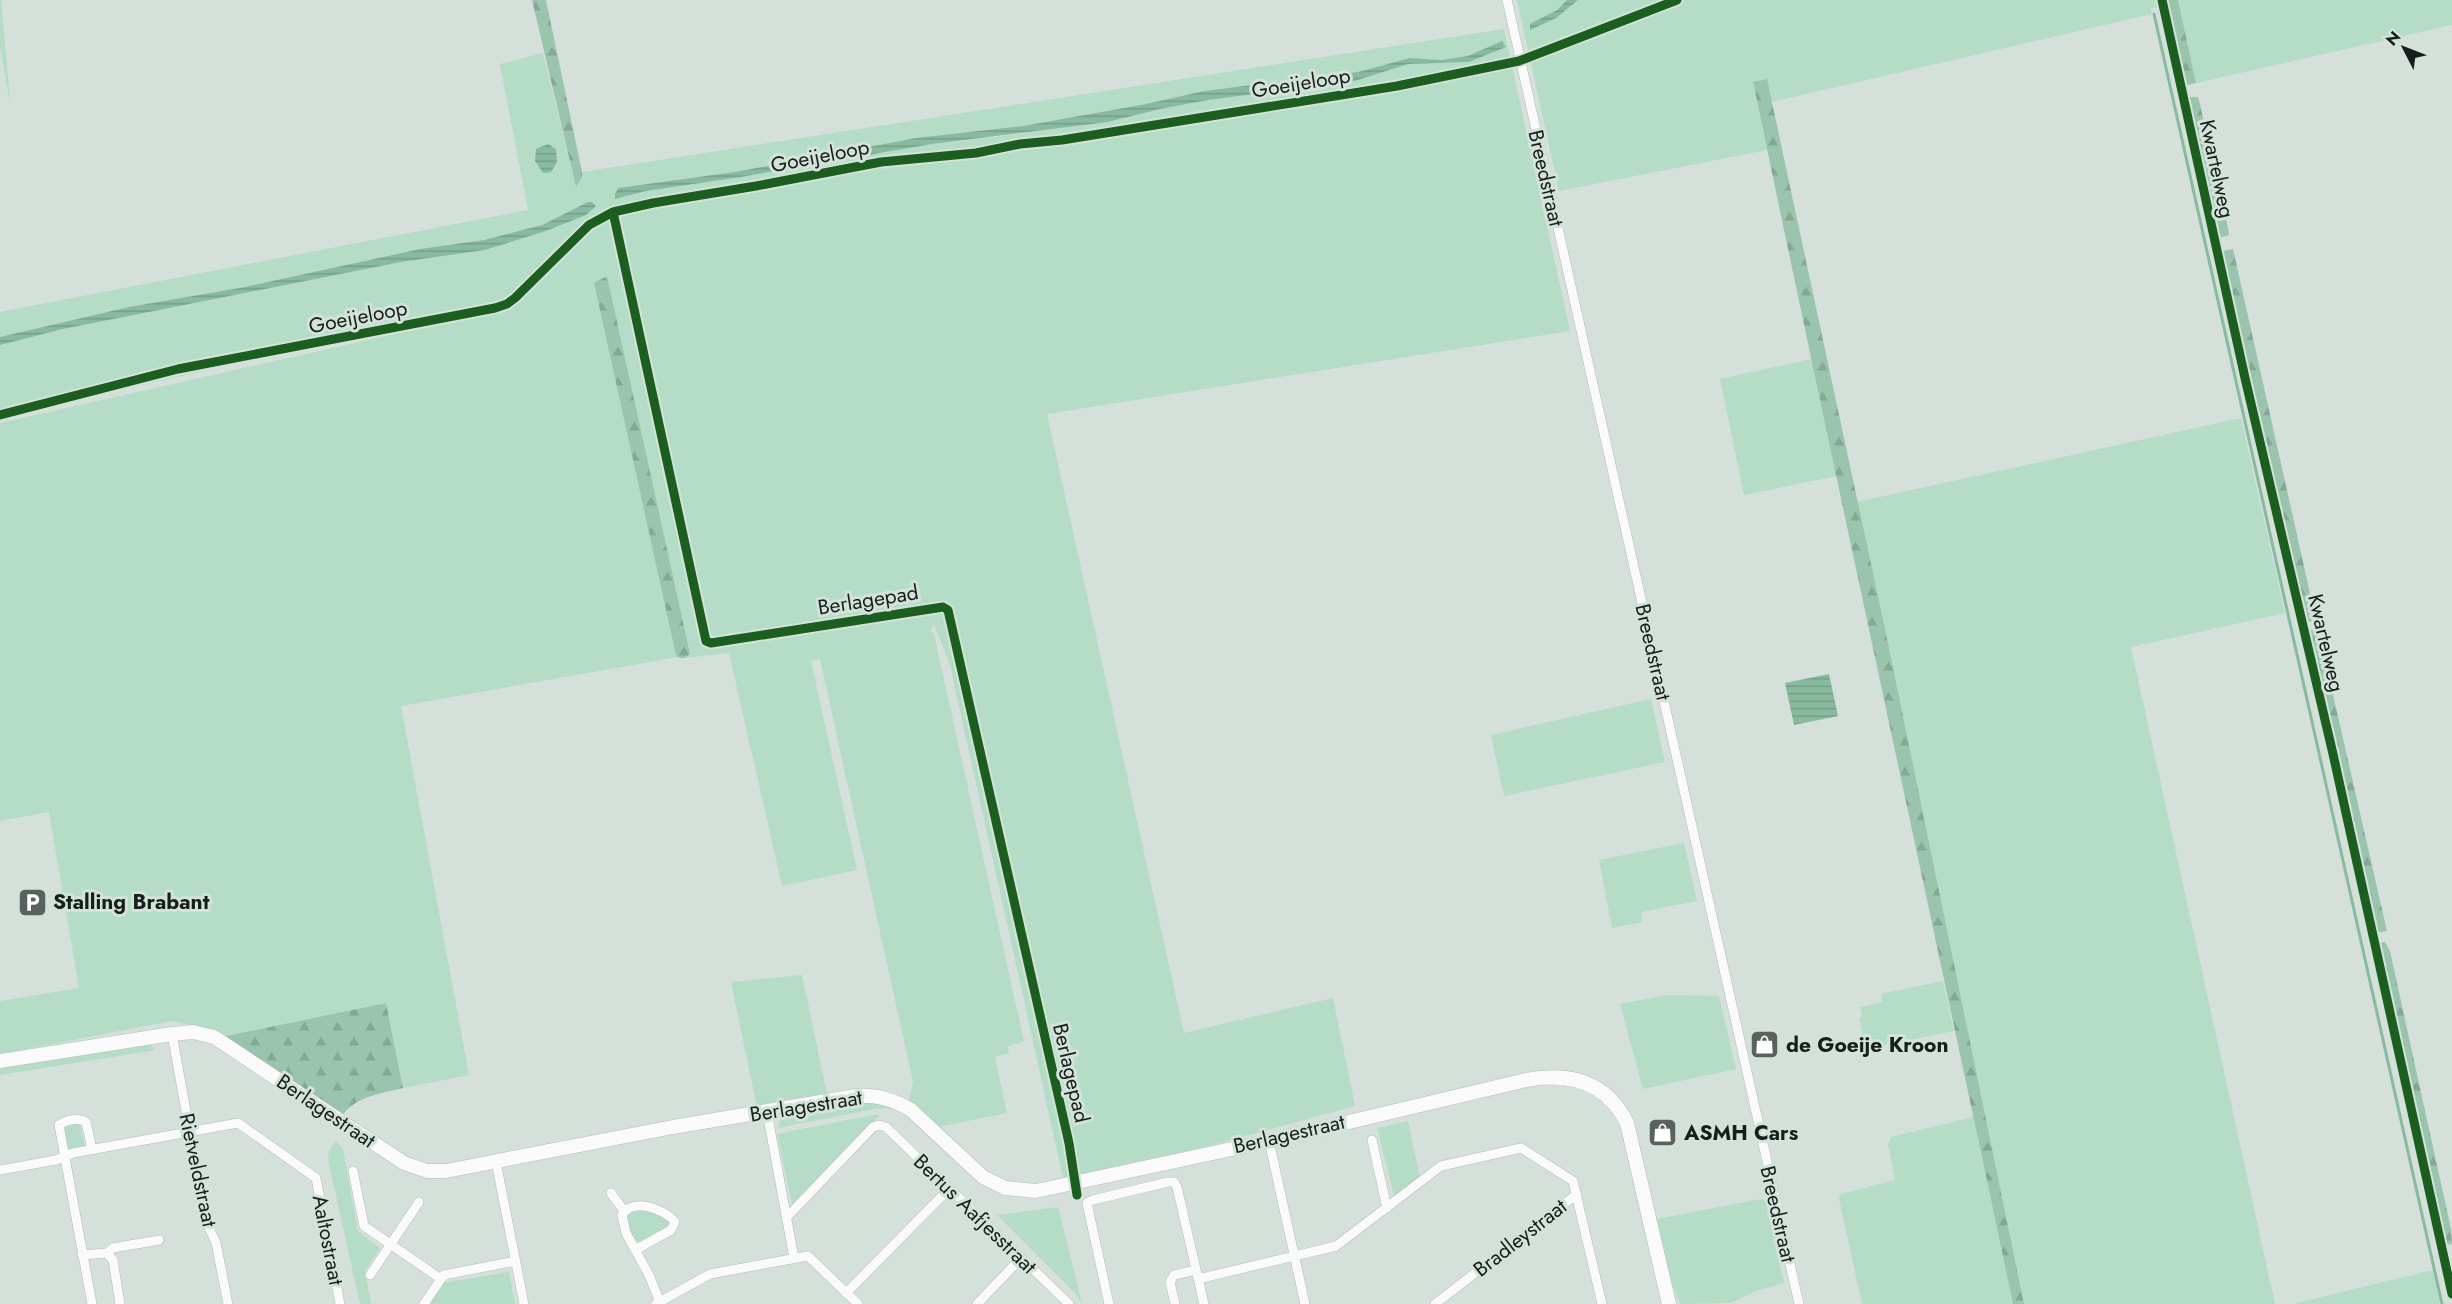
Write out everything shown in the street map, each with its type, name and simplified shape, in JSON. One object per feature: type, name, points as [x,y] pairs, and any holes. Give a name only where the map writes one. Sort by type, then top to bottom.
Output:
[{"type":"street","name":"Breedstraat","points":[[1506,0],[1799,1304]]},
{"type":"street","name":"Kwartelweg","points":[[2162,0],[2245,378],[2333,753],[2452,1294]]},
{"type":"street","name":"Berlagestraat","points":[[0,1061],[172,1034],[193,1032],[214,1037],[372,1144],[416,1169],[446,1172],[663,1129],[856,1096],[878,1096],[911,1110],[983,1177],[995,1184],[1020,1190],[1050,1188],[1171,1160],[1269,1141],[1537,1078],[1556,1076],[1580,1080],[1604,1094],[1622,1113],[1627,1122],[1670,1304]]},
{"type":"street","name":"Rietveldstraat","points":[[172,1034],[206,1221],[216,1243],[228,1304]]},
{"type":"street","points":[[768,1112],[794,1258]]},
{"type":"street","points":[[92,1149],[86,1122],[79,1119],[63,1122],[59,1130],[92,1304]]},
{"type":"street","name":"Aaltostraat","points":[[0,1170],[56,1160],[92,1149],[238,1123],[314,1176],[340,1304]]},
{"type":"street","name":"Bertus Aafjesstraat","points":[[787,1217],[873,1127],[879,1125],[885,1127],[1069,1304]]},
{"type":"street","points":[[1372,1140],[1387,1208]]},
{"type":"street","points":[[1269,1141],[1305,1304]]},
{"type":"street","points":[[1175,1304],[1170,1282],[1174,1275],[1197,1274],[1336,1246],[1441,1167],[1521,1148],[1573,1181],[1602,1304]]},
{"type":"street","points":[[496,1162],[524,1304]]},
{"type":"street","points":[[353,1171],[364,1226],[441,1279]]},
{"type":"street","points":[[1109,1304],[1087,1203],[1174,1182],[1178,1186],[1204,1304]]},
{"type":"street","points":[[846,1293],[949,1189]]},
{"type":"street","points":[[611,1193],[624,1211],[623,1227],[662,1302],[710,1274],[808,1256],[858,1304]]},
{"type":"street","name":"Bradleystraat","points":[[1435,1304],[1576,1194]]},
{"type":"street","points":[[370,1275],[419,1202]]},
{"type":"street","points":[[624,1211],[639,1206],[653,1208],[667,1214],[675,1222],[671,1230],[635,1250]]},
{"type":"street","points":[[82,1255],[108,1253],[113,1248],[159,1240]]},
{"type":"street","points":[[108,1253],[113,1260],[120,1304]]},
{"type":"street","points":[[977,1304],[1021,1258]]},
{"type":"street","points":[[424,1304],[444,1275],[516,1261]]},
{"type":"shaded area","points":[[1,0],[11,109],[0,47]]},
{"type":"shaded area","points":[[1517,0],[2166,0],[2168,8],[2151,8],[2152,14],[1772,102],[1767,80],[1753,83],[1767,150],[1559,191]]},
{"type":"shaded area","points":[[1567,0],[1578,0],[1556,18],[1530,30],[1530,24],[1557,10]]},
{"type":"shaded area","points":[[2178,0],[2452,0],[2452,25],[2196,83]]},
{"type":"shaded area","points":[[1504,29],[1570,331],[1047,414],[1184,1033],[1333,998],[1355,1106],[1209,1146],[1063,1178],[950,665],[934,624],[930,631],[934,634],[1024,1042],[1008,1046],[1009,1053],[995,1057],[1007,1113],[938,1127],[909,1100],[913,1082],[820,659],[811,661],[857,870],[782,886],[729,653],[685,658],[689,656],[607,276],[594,283],[678,657],[401,706],[469,1075],[403,1088],[386,1003],[221,1037],[191,1025],[172,1021],[0,1054],[0,1001],[79,988],[49,812],[0,821],[0,423],[510,308],[595,223],[617,214],[612,211],[587,224],[510,299],[501,304],[0,417],[0,345],[63,329],[401,262],[485,250],[546,231],[586,215],[588,202],[542,225],[484,240],[420,249],[245,287],[129,307],[0,337],[0,312],[528,210],[500,64],[543,53],[576,186],[582,178],[582,172]],"holes":[[[1502,41],[1469,62],[1408,64],[1355,81],[1208,100],[1020,134],[932,144],[646,191],[616,199],[615,194],[619,188],[735,172],[916,138],[1023,126],[1204,91],[1358,72],[1410,58],[1441,60],[1468,56]]]},
{"type":"shaded area","points":[[1502,41],[1506,47],[1469,62],[1408,64],[1355,81],[1208,100],[1107,122],[932,144],[646,191],[615,199],[618,188],[735,172],[916,138],[1023,126],[1204,91],[1358,72],[1410,58],[1441,60],[1468,56]]},
{"type":"shaded area","points":[[548,144],[556,149],[557,162],[551,172],[543,173],[535,161],[536,149]]},
{"type":"shaded area","points":[[588,202],[596,206],[586,215],[546,231],[485,250],[401,262],[63,329],[0,345],[0,337],[129,307],[245,287],[420,249],[484,240],[542,225]]},
{"type":"shaded area","points":[[1812,359],[1837,476],[1744,495],[1720,379]]},
{"type":"shaded area","points":[[2241,418],[2285,613],[2131,647],[2275,1304],[2024,1304],[1857,502]]},
{"type":"shaded area","points":[[1829,674],[1838,716],[1794,725],[1785,683]]},
{"type":"shaded area","points":[[1651,699],[1665,762],[1504,796],[1491,735]]},
{"type":"shaded area","points":[[1684,843],[1697,901],[1641,912],[1642,922],[1612,928],[1599,860]]},
{"type":"shaded area","points":[[802,975],[827,1094],[757,1107],[731,982]]},
{"type":"shaded area","points":[[1943,981],[1954,1031],[1861,1050],[1859,1038],[1863,1037],[1859,1018],[1862,1017],[1860,1007],[1882,1002],[1881,994]]},
{"type":"shaded area","points":[[1666,995],[1719,996],[1736,1069],[1643,1089],[1620,1004]]},
{"type":"shaded area","points":[[135,1045],[151,1045],[156,1050],[0,1075],[0,1065]]},
{"type":"shaded area","points":[[874,1102],[900,1111],[886,1108],[874,1109],[778,1128],[780,1121],[785,1117]]},
{"type":"shaded area","points":[[880,1115],[792,1204],[777,1134]]},
{"type":"shaded area","points":[[1973,1117],[2013,1304],[1862,1304],[1839,1199],[1841,1194],[1895,1180],[1888,1144],[1891,1137]]},
{"type":"shaded area","points":[[1408,1121],[1420,1177],[1394,1196],[1377,1128]]},
{"type":"shaded area","points":[[80,1123],[85,1146],[66,1150],[63,1127]]},
{"type":"shaded area","points":[[336,1141],[343,1149],[358,1231],[380,1248],[365,1271],[371,1304],[360,1304],[329,1164],[328,1152]]},
{"type":"shaded area","points":[[1761,1199],[1766,1201],[1784,1283],[1756,1291],[1731,1303],[1680,1304],[1668,1272],[1657,1219]]},
{"type":"shaded area","points":[[1058,1207],[1082,1303],[1075,1293],[997,1215]]},
{"type":"shaded area","points":[[643,1211],[657,1214],[670,1223],[669,1226],[639,1242],[631,1235],[627,1217],[631,1212]]},
{"type":"shaded area","points":[[2433,1270],[2440,1304],[2293,1304]]},
{"type":"shaded area","points":[[509,1272],[515,1304],[430,1304],[443,1283]]},
{"type":"green space","points":[[532,0],[546,0],[582,172],[582,178],[576,187]]},
{"type":"green space","points":[[2166,0],[2178,0],[2196,83],[2185,86]]},
{"type":"green space","points":[[1767,79],[1885,629],[2024,1304],[2013,1304],[1785,235],[1753,82]]},
{"type":"green space","points":[[2188,97],[2197,97],[2199,100],[2228,228],[2229,235],[2219,238]]},
{"type":"green space","points":[[2233,249],[2316,620],[2304,623],[2222,251]]},
{"type":"green space","points":[[607,276],[690,654],[685,658],[679,658],[676,655],[594,283]]},
{"type":"green space","points":[[2318,629],[2387,931],[2373,933],[2306,631]]},
{"type":"green space","points":[[2385,942],[2390,951],[2451,1229],[2452,1244],[2442,1246],[2376,944]]},
{"type":"green space","points":[[386,1003],[403,1088],[361,1100],[342,1116],[221,1037]]},
{"type":"waterway","points":[[2154,14],[2442,1304]]},
{"type":"cycle path","name":"Goeijeloop","points":[[0,415],[178,369],[495,308],[515,298],[589,225],[613,212],[881,162],[976,153],[1020,144],[1062,140],[1397,86],[1519,61],[1677,0]]},
{"type":"cycle path","points":[[2162,0],[2245,378],[2333,754],[2452,1294]]},
{"type":"cycle path","name":"Berlagepad","points":[[613,212],[706,641],[711,643],[943,607],[948,610],[1069,1143],[1077,1195]]},
{"type":"place","name":"Stalling Brabant","points":[[32,902]]},
{"type":"place","name":"de Goeije Kroon","points":[[1765,1045]]},
{"type":"place","name":"ASMH Cars","points":[[1663,1133]]}]
